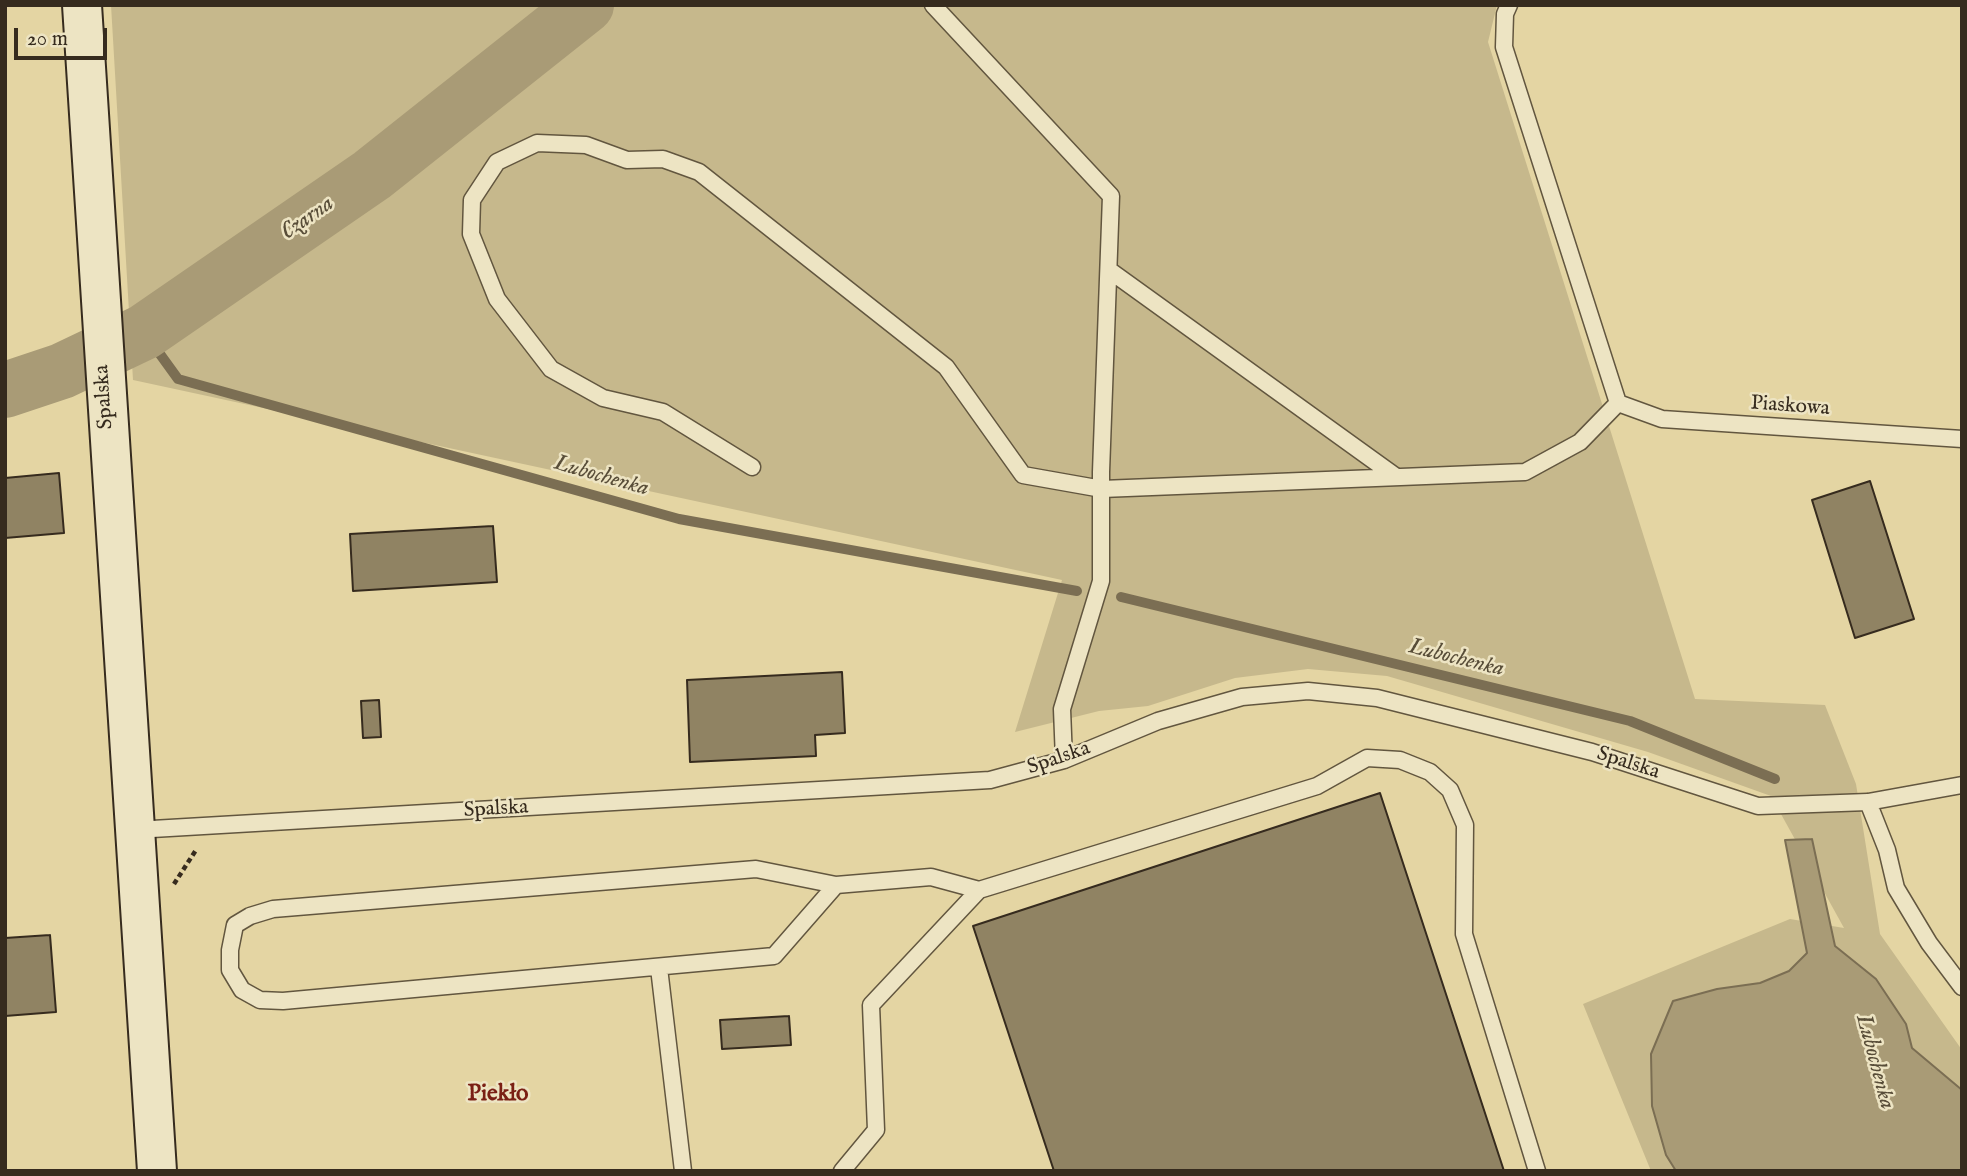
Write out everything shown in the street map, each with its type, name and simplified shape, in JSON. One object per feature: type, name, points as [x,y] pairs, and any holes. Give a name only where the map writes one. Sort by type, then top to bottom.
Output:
[{"type":"street","name":"Spalska","points":[[82,5],[156,1171]]},
{"type":"lane","points":[[933,5],[1111,196],[1101,581],[1062,709],[1064,760]]},
{"type":"lane","points":[[752,467],[663,412],[603,398],[551,369],[497,299],[471,234],[471,200],[496,162],[537,143],[586,145],[627,160],[663,159],[699,172],[946,367],[1023,475],[1102,489],[1525,472],[1580,442],[1618,403],[1504,47],[1505,14],[1509,5]]},
{"type":"lane","points":[[1109,270],[1395,476]]},
{"type":"lane","name":"Piaskowa","points":[[1618,403],[1662,419],[1962,439]]},
{"type":"lane","name":"Spalska","points":[[133,830],[990,780],[1064,760],[1158,721],[1230,700],[1308,691],[1377,698],[1592,752],[1758,806],[1818,806],[1868,802],[1962,785]]},
{"type":"lane","points":[[842,1171],[876,1130],[871,1005],[979,890],[1317,786],[1367,758],[1400,760],[1430,772],[1450,790],[1465,825],[1464,934],[1537,1171]]},
{"type":"lane","points":[[1868,802],[1887,850],[1896,888],[1928,943],[1962,987]]},
{"type":"lane","points":[[836,885],[774,956],[283,1001],[260,1000],[242,990],[230,970],[230,950],[235,925],[250,916],[273,909],[756,869],[836,885],[931,877],[979,890]]},
{"type":"lane","points":[[659,968],[683,1171]]},
{"type":"shaded area","points":[[111,5],[1497,5],[1488,42],[1695,699],[1825,705],[1856,784],[1880,934],[1962,1050],[1962,1171],[1651,1171],[1583,1004],[1790,919],[1844,928],[1771,796],[1648,752],[1387,676],[1308,669],[1235,678],[1148,706],[1099,711],[1015,732],[1062,580],[133,380]]},
{"type":"water","points":[[1812,839],[1835,946],[1876,979],[1906,1024],[1912,1048],[1962,1090],[1962,1171],[1676,1171],[1666,1155],[1652,1106],[1651,1054],[1673,1001],[1717,989],[1760,983],[1789,971],[1807,953],[1785,840]]},
{"type":"building","points":[[59,473],[64,533],[5,538],[5,478]]},
{"type":"building","points":[[1870,481],[1914,619],[1855,638],[1812,500]]},
{"type":"building","points":[[493,526],[497,582],[353,591],[350,534]]},
{"type":"building","points":[[842,672],[845,733],[815,735],[816,756],[690,762],[687,680]]},
{"type":"building","points":[[379,700],[381,737],[363,738],[361,701]]},
{"type":"building","points":[[1380,793],[1504,1171],[1054,1171],[973,926]]},
{"type":"building","points":[[50,935],[56,1012],[5,1016],[5,938]]},
{"type":"building","points":[[789,1016],[791,1045],[722,1049],[720,1020]]},
{"type":"waterway","name":"Czarna","points":[[5,390],[62,371],[144,332],[372,175],[586,5]]},
{"type":"waterway","name":"Lubochenka","points":[[144,332],[178,379],[679,519],[1077,591]]},
{"type":"waterway","name":"Lubochenka","points":[[1121,597],[1630,721],[1775,779]]},
{"type":"district","name":"Piekło","points":[[498,1095]]}]
